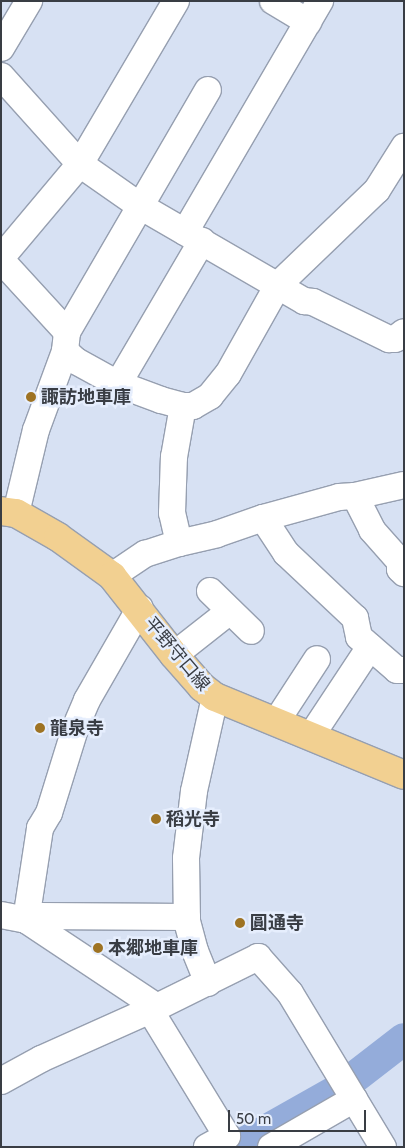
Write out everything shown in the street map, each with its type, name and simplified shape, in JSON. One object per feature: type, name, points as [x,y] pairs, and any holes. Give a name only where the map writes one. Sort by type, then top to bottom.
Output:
[{"type":"main road","name":"平野守口線","points":[[8,512],[77,548],[112,576],[140,608],[174,655],[202,687],[215,697],[404,775]]},
{"type":"street","points":[[1,48],[29,1]]},
{"type":"street","points":[[176,1],[80,164],[1,259],[66,342],[76,361],[118,384],[183,406],[193,406],[210,396],[228,374],[278,285],[377,190],[401,157]]},
{"type":"street","points":[[118,384],[194,236],[314,12],[273,1]]},
{"type":"street","points":[[1,76],[80,164],[140,206],[304,301],[313,302],[389,339],[394,339],[404,332]]},
{"type":"street","points":[[8,512],[66,342],[140,206],[208,90]]},
{"type":"street","points":[[179,543],[172,513],[174,457],[183,406]]},
{"type":"street","points":[[112,576],[145,554],[179,543],[217,534],[338,496],[354,496],[404,485]]},
{"type":"street","points":[[354,496],[372,530],[403,565],[400,569],[404,573]]},
{"type":"street","points":[[263,518],[286,553],[355,618],[359,637],[397,670],[404,670]]},
{"type":"street","points":[[210,591],[251,631]]},
{"type":"street","points":[[14,918],[40,828],[48,813],[76,726],[87,700],[140,608]]},
{"type":"street","points":[[174,655],[230,611]]},
{"type":"street","points":[[311,736],[370,647]]},
{"type":"street","points":[[276,722],[317,659]]},
{"type":"street","points":[[208,983],[195,951],[187,917],[186,858],[194,791],[215,697]]},
{"type":"street","points":[[14,918],[40,916],[187,917]]},
{"type":"street","points":[[14,918],[154,1009],[227,1136],[207,1147]]},
{"type":"street","points":[[1,1081],[41,1059],[154,1009],[258,957],[290,994],[383,1147]]},
{"type":"street","points":[[271,1147],[349,1089]]},
{"type":"waterway","points":[[237,1147],[338,1090],[404,1039]]},
{"type":"place","name":"諏訪地車庫","points":[[31,397]]},
{"type":"place","name":"龍泉寺","points":[[40,728]]},
{"type":"place","name":"稻光寺","points":[[156,819]]},
{"type":"place","name":"圓通寺","points":[[240,923]]},
{"type":"place","name":"本郷地車庫","points":[[98,948]]}]
